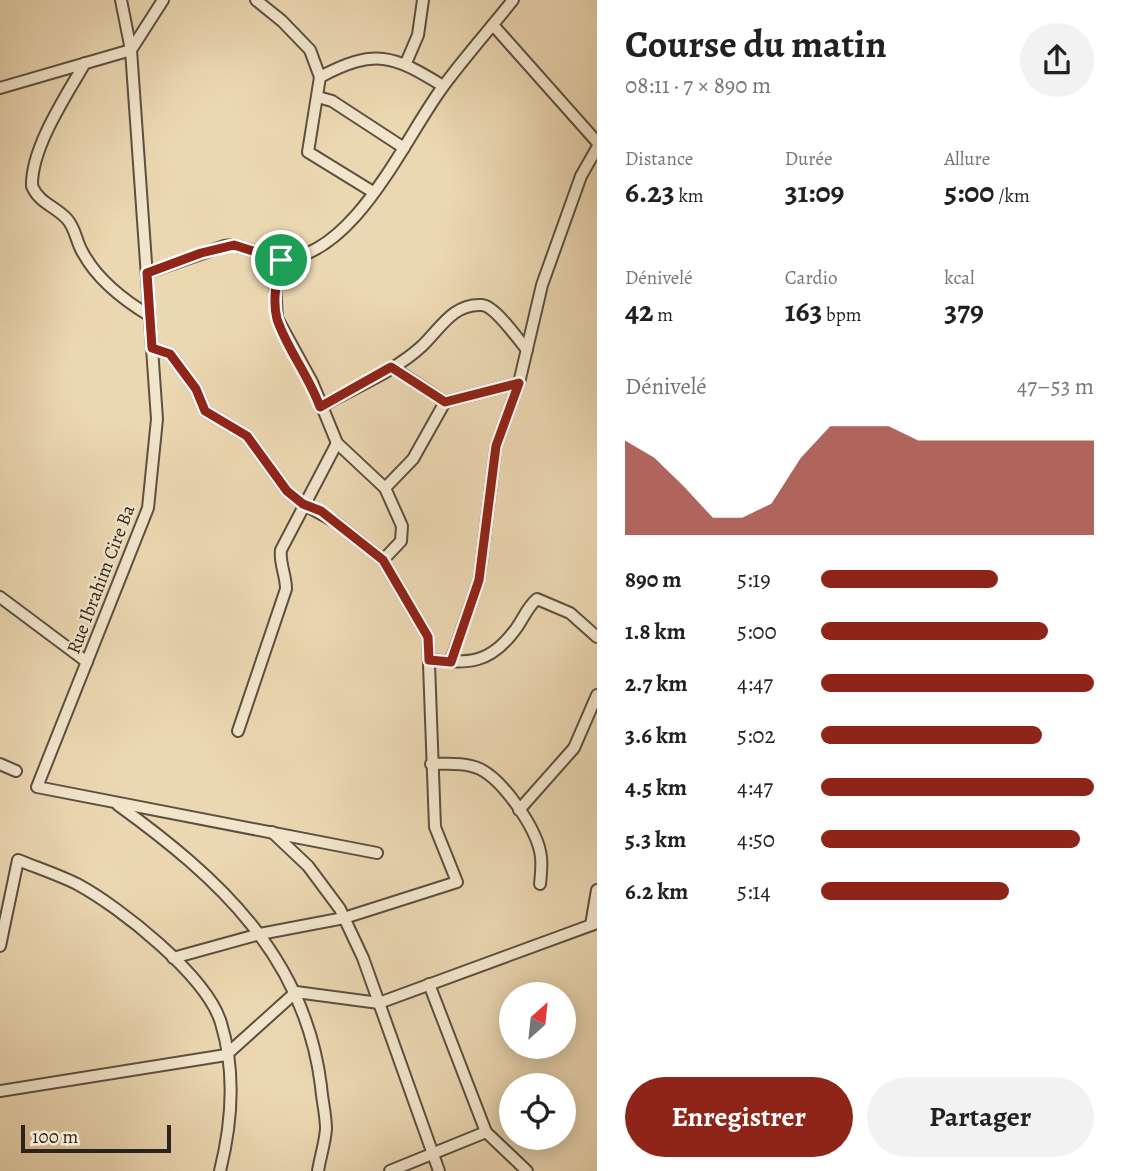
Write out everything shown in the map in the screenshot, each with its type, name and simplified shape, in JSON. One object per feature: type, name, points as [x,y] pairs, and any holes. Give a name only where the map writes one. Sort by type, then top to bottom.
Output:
[{"type":"street","name":"Rue Ibrahim Cire Ba","points":[[113,802],[37,787],[148,508],[157,419],[131,50],[121,0]]},
{"type":"street","points":[[0,88],[131,50],[163,0]]},
{"type":"street","points":[[256,0],[282,21],[310,50],[320,77],[309,152],[373,192]]},
{"type":"street","points":[[406,63],[418,34],[423,0]]},
{"type":"street","points":[[147,273],[224,246],[234,245],[281,260],[300,258],[323,244],[347,224],[373,192],[443,86],[513,0]]},
{"type":"street","points":[[493,25],[597,142]]},
{"type":"street","points":[[320,77],[367,59],[382,58],[406,63],[443,86]]},
{"type":"street","points":[[85,63],[48,130],[35,164],[32,186],[43,201],[66,218],[74,229],[83,254],[93,268],[128,302],[150,316]]},
{"type":"street","points":[[318,97],[332,101],[404,148]]},
{"type":"street","points":[[451,662],[479,580],[496,446],[519,383],[541,285],[581,176],[597,148]]},
{"type":"street","points":[[281,260],[275,284],[277,318],[312,382],[337,443],[385,488],[402,527],[402,535],[395,549],[383,560]]},
{"type":"street","points":[[320,407],[421,347],[449,316],[482,305],[492,310],[527,350]]},
{"type":"street","points":[[152,348],[170,354],[196,389],[205,411],[247,436],[287,491],[303,504],[321,511],[383,560],[428,637],[435,827],[441,849],[457,882],[344,918],[260,934],[173,958]]},
{"type":"street","points":[[391,367],[445,402],[519,383]]},
{"type":"street","points":[[385,488],[413,459],[430,434],[445,402]]},
{"type":"street","points":[[239,731],[286,589],[286,568],[280,560],[281,550],[337,443]]},
{"type":"street","points":[[0,597],[87,662]]},
{"type":"street","points":[[429,660],[478,661],[492,654],[515,630],[537,599],[570,613],[597,637]]},
{"type":"street","points":[[519,810],[574,748],[597,695]]},
{"type":"street","points":[[0,764],[16,771]]},
{"type":"street","points":[[431,764],[463,764],[479,768],[499,782],[535,837],[541,855],[540,884]]},
{"type":"street","points":[[113,802],[377,853]]},
{"type":"street","points":[[113,802],[158,834],[222,890],[260,934],[296,992],[317,1055],[326,1129],[318,1171]]},
{"type":"street","points":[[272,832],[307,866],[344,918],[379,1003],[439,1171]]},
{"type":"street","points":[[0,946],[18,860],[78,885],[144,930],[192,976],[221,1021],[231,1084],[230,1128],[220,1171]]},
{"type":"street","points":[[0,1091],[226,1055],[296,992],[379,1003],[594,924],[597,890]]},
{"type":"street","points":[[429,984],[486,1132],[527,1171]]},
{"type":"street","points":[[390,1171],[486,1132]]},
{"type":"route","points":[[234,245],[281,260],[275,284],[277,318],[312,382],[320,407],[391,367],[445,402],[519,383],[496,446],[479,580],[451,662],[429,660],[428,637],[383,560],[321,511],[303,504],[287,491],[247,436],[205,411],[196,389],[170,354],[152,348],[147,273],[201,253],[234,245]]}]
